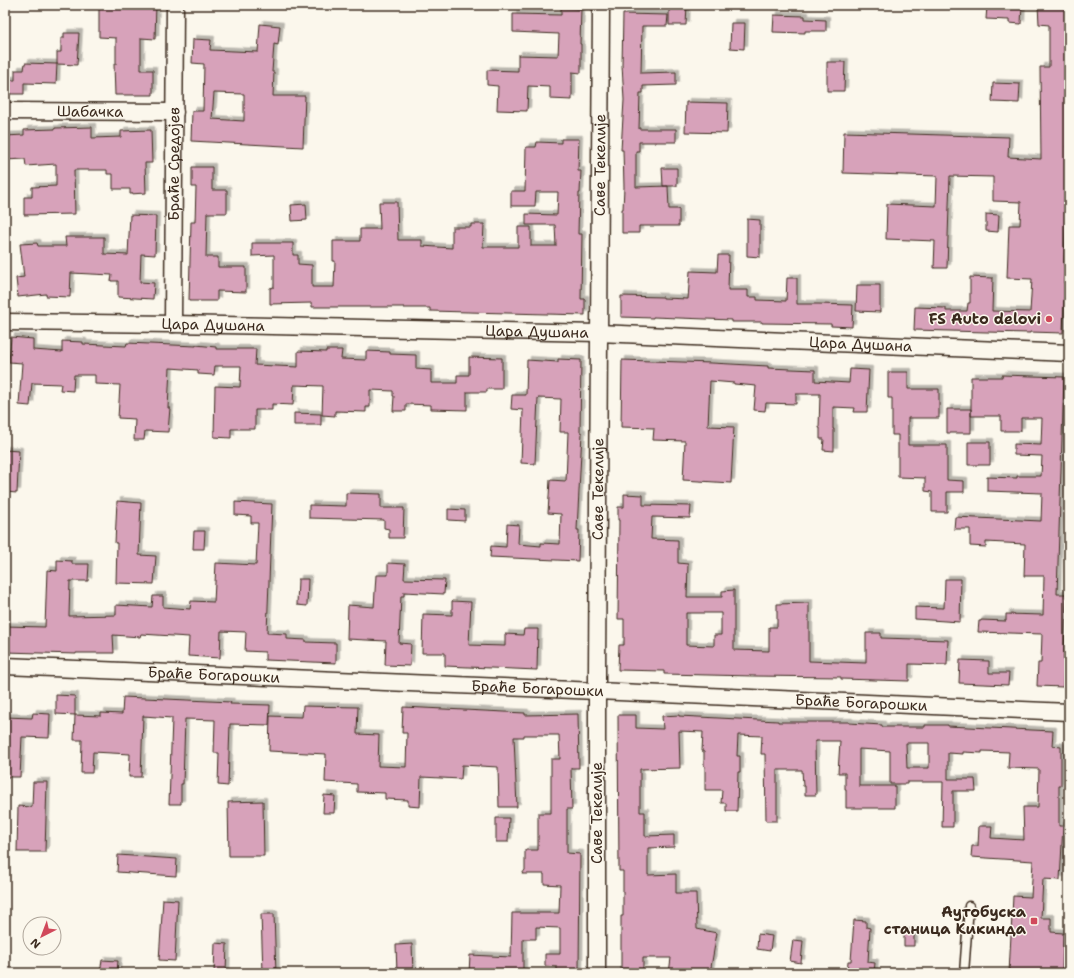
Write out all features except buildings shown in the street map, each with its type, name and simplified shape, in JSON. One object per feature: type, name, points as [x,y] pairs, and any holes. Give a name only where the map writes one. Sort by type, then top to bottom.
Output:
[{"type":"street","name":"Браће Средојев","points":[[173,324],[175,5]]},
{"type":"street","name":"Саве Текелије","points":[[597,973],[598,333],[601,5]]},
{"type":"street","name":"Шабачка","points":[[5,111],[175,112]]},
{"type":"street","name":"Цара Душана","points":[[5,322],[598,333],[1069,353]]},
{"type":"street","name":"Браће Богарошки","points":[[5,666],[1069,712]]},
{"type":"lane","points":[[964,973],[969,906]]},
{"type":"place","name":"FS Auto delovi","points":[[1049,319]]},
{"type":"place","name":"Аутобуска станица Кикинда","points":[[1034,921]]}]
